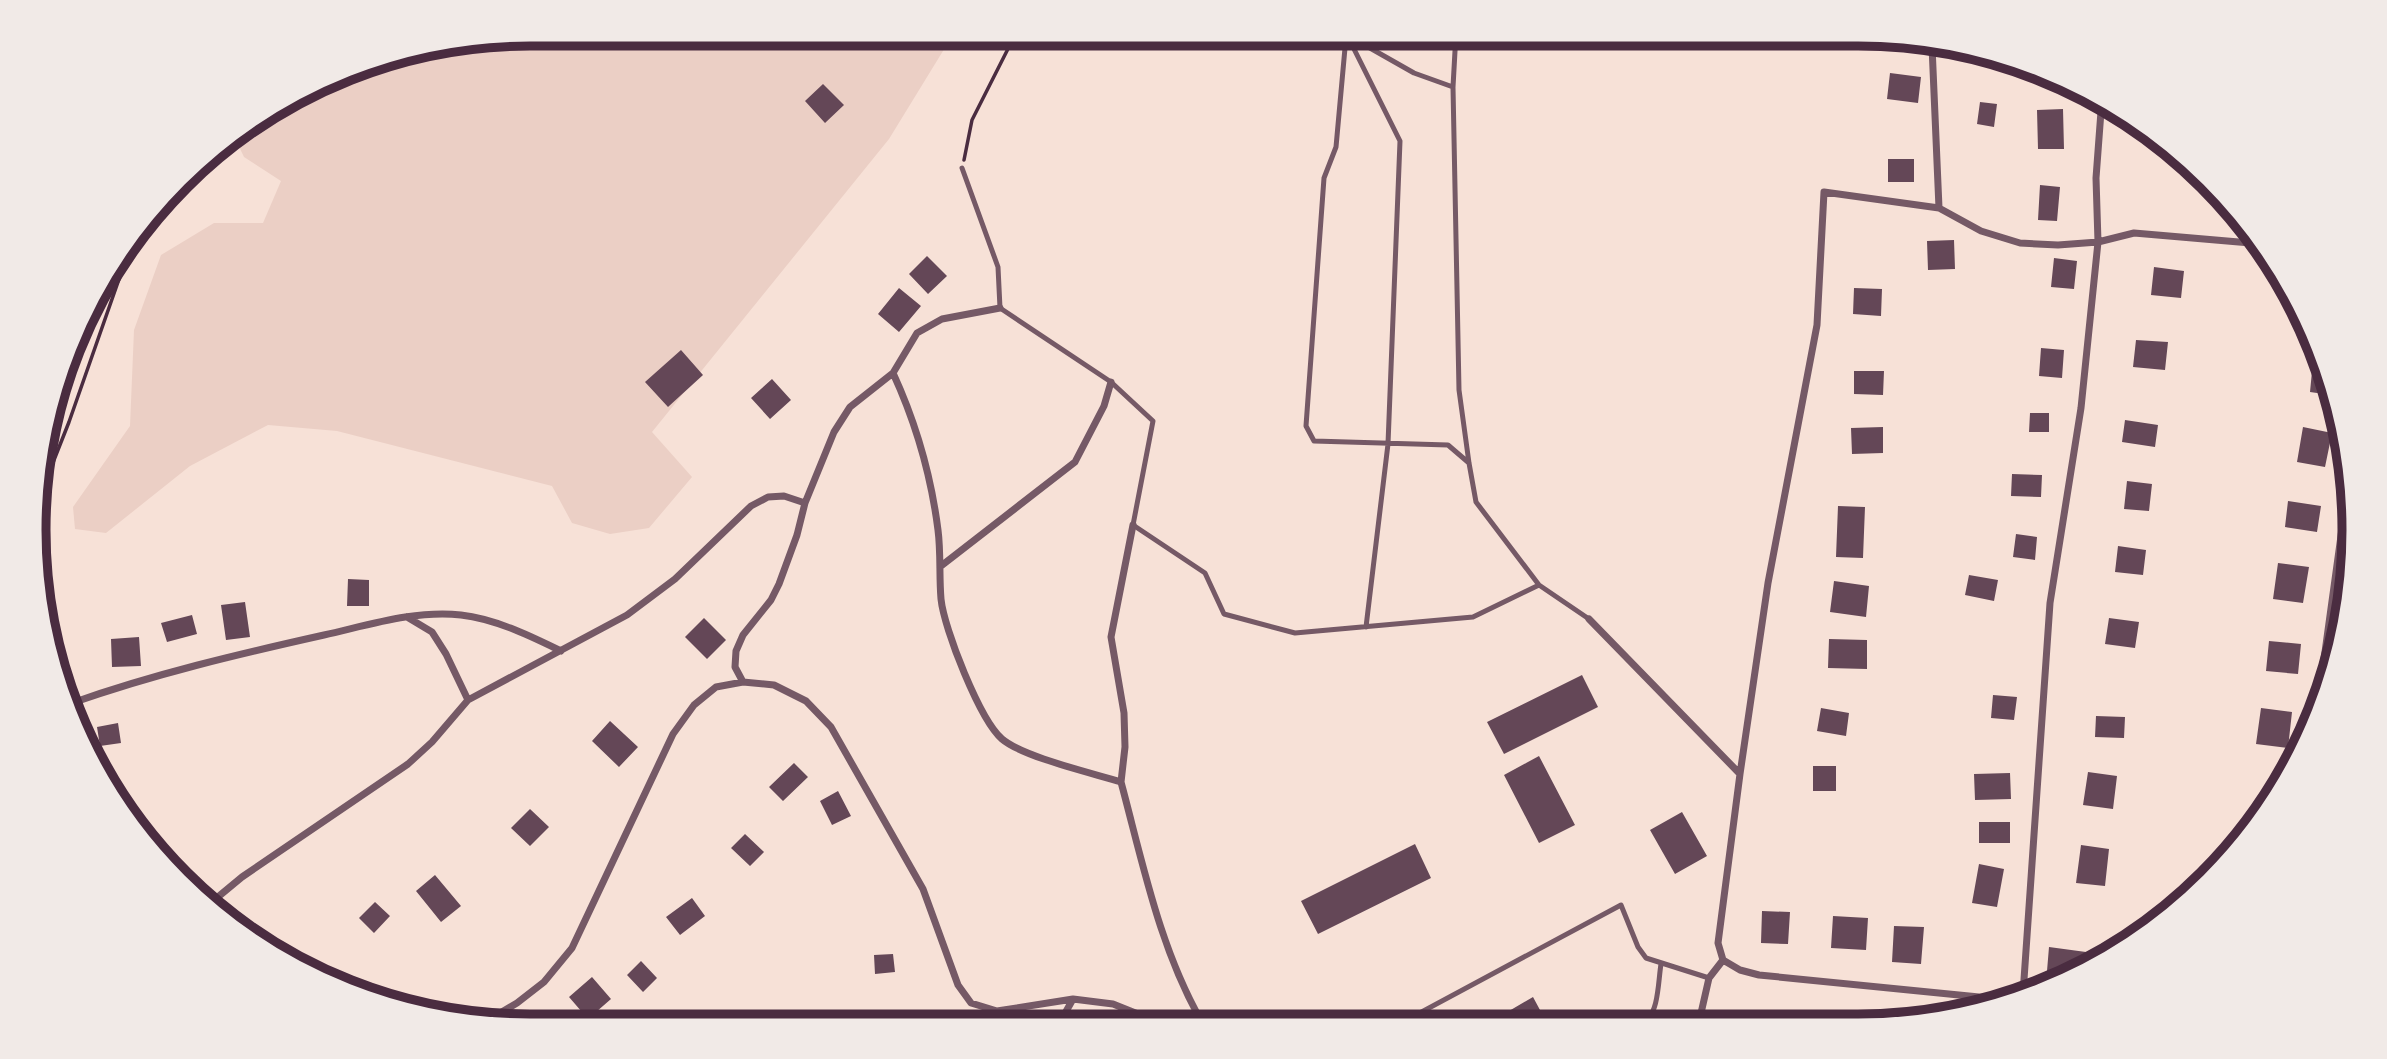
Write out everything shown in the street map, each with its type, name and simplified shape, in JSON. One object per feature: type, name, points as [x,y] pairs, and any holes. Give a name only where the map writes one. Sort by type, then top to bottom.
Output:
[{"type":"street","points":[[1932,52],[1939,208]]},
{"type":"street","points":[[2024,984],[2050,603],[2081,408],[2098,242],[2096,178],[2101,111]]},
{"type":"street","points":[[1982,997],[1759,975],[1740,970],[1723,960],[1718,943],[1768,583],[1817,325],[1824,192],[1939,208],[1980,231],[2020,243],[2058,245],[2098,242],[2134,233],[2247,243]]},
{"type":"street","points":[[743,682],[735,667],[736,651],[743,635],[771,600],[779,584],[797,535],[805,503],[834,432],[850,407],[893,373],[917,332],[942,319],[1000,308]]},
{"type":"street","points":[[893,373],[910,409],[922,444],[938,529],[941,599],[947,633],[986,719],[1002,739],[1029,753],[1121,782]]},
{"type":"street","points":[[941,566],[1075,462],[1104,406],[1111,382]]},
{"type":"street","points":[[216,898],[242,877],[408,764],[432,742],[468,700],[626,615],[675,579],[751,506],[768,497],[784,496],[805,503]]},
{"type":"street","points":[[1133,525],[1111,637],[1124,713],[1125,747],[1121,782],[1168,951],[1197,1014]]},
{"type":"street","points":[[2325,656],[2341,538]]},
{"type":"street","points":[[77,701],[113,688],[262,649],[406,616],[461,615],[514,629],[561,650]]},
{"type":"street","points":[[406,616],[432,632],[468,700]]},
{"type":"street","points":[[1589,619],[1740,774]]},
{"type":"street","points":[[501,1012],[544,982],[572,948],[673,734],[694,705],[716,687],[743,682],[774,685],[806,701],[831,727],[923,889],[958,985],[971,1003],[997,1011],[1073,999],[1113,1004],[1138,1014]]},
{"type":"street","points":[[1701,1014],[1709,978],[1723,960]]},
{"type":"street","points":[[1065,1014],[1073,999]]},
{"type":"lane","points":[[1345,46],[1336,147],[1324,178],[1306,426],[1314,441],[1448,445],[1469,463]]},
{"type":"lane","points":[[1352,46],[1400,141],[1388,444],[1366,627]]},
{"type":"lane","points":[[1367,46],[1414,73],[1453,87]]},
{"type":"lane","points":[[1455,46],[1453,87],[1459,390],[1476,502],[1539,585],[1589,619]]},
{"type":"lane","points":[[962,169],[998,267],[1000,308],[1111,382],[1153,421],[1133,525],[1205,573],[1224,614],[1295,633],[1366,627],[1473,617],[1539,585]]},
{"type":"lane","points":[[1418,1014],[1621,905],[1638,947],[1646,958],[1709,978]]},
{"type":"lane","points":[[1652,1014],[1661,964]]},
{"type":"path","points":[[962,169],[972,120],[1009,46]]},
{"type":"path","points":[[50,471],[123,266]]},
{"type":"shaded area","points":[[530,46],[946,46],[889,139],[652,432],[692,477],[649,528],[610,534],[572,523],[552,486],[337,431],[268,425],[190,466],[106,533],[75,529],[73,507],[130,426],[134,330],[161,255],[214,223],[263,223],[281,181],[244,157],[238,144],[287,110],[315,95],[344,82],[404,62],[466,50]]},
{"type":"building","points":[[1890,73],[1921,77],[1918,103],[1887,99]]},
{"type":"building","points":[[823,84],[844,105],[825,123],[805,101]]},
{"type":"building","points":[[1980,102],[1997,104],[1994,127],[1977,124]]},
{"type":"building","points":[[2063,109],[2064,149],[2038,149],[2037,110]]},
{"type":"building","points":[[1888,159],[1914,159],[1914,182],[1888,182]]},
{"type":"building","points":[[2040,185],[2060,187],[2057,221],[2038,220]]},
{"type":"building","points":[[1954,240],[1955,269],[1928,270],[1927,241]]},
{"type":"building","points":[[927,256],[947,276],[928,294],[909,274]]},
{"type":"building","points":[[2054,258],[2077,261],[2074,289],[2051,287]]},
{"type":"building","points":[[2154,267],[2184,271],[2181,298],[2151,295]]},
{"type":"building","points":[[899,288],[921,306],[899,332],[878,314]]},
{"type":"building","points":[[1854,288],[1882,289],[1881,316],[1853,314]]},
{"type":"building","points":[[2136,340],[2168,342],[2165,370],[2133,367]]},
{"type":"building","points":[[2041,348],[2064,350],[2062,378],[2039,376]]},
{"type":"building","points":[[681,350],[703,375],[668,407],[645,382]]},
{"type":"building","points":[[2313,365],[2322,394],[2310,392]]},
{"type":"building","points":[[1854,371],[1884,371],[1883,395],[1854,394]]},
{"type":"building","points":[[772,379],[791,400],[770,419],[751,398]]},
{"type":"building","points":[[2030,413],[2049,413],[2049,432],[2029,432]]},
{"type":"building","points":[[2125,420],[2158,425],[2155,447],[2122,442]]},
{"type":"building","points":[[1883,427],[1883,453],[1852,454],[1851,428]]},
{"type":"building","points":[[2303,427],[2332,433],[2325,467],[2297,462]]},
{"type":"building","points":[[2012,474],[2042,475],[2041,497],[2011,496]]},
{"type":"building","points":[[2127,481],[2152,484],[2149,511],[2124,509]]},
{"type":"building","points":[[2288,501],[2321,506],[2317,532],[2285,527]]},
{"type":"building","points":[[1838,506],[1865,507],[1863,558],[1836,557]]},
{"type":"building","points":[[2016,534],[2037,537],[2035,560],[2013,557]]},
{"type":"building","points":[[2118,546],[2146,550],[2143,575],[2115,572]]},
{"type":"building","points":[[2278,563],[2309,567],[2303,603],[2273,599]]},
{"type":"building","points":[[1969,575],[1998,580],[1994,601],[1965,595]]},
{"type":"building","points":[[348,579],[369,580],[369,606],[347,606]]},
{"type":"building","points":[[1834,581],[1869,586],[1866,617],[1830,612]]},
{"type":"building","points":[[245,602],[250,637],[226,640],[221,605]]},
{"type":"building","points":[[192,615],[197,634],[167,642],[161,623]]},
{"type":"building","points":[[704,618],[726,640],[707,659],[685,637]]},
{"type":"building","points":[[2109,618],[2139,622],[2135,648],[2105,644]]},
{"type":"building","points":[[139,637],[141,666],[112,667],[111,639]]},
{"type":"building","points":[[1829,639],[1867,640],[1867,669],[1828,668]]},
{"type":"building","points":[[2269,641],[2301,644],[2298,674],[2266,671]]},
{"type":"building","points":[[1582,675],[1598,707],[1504,754],[1487,722]]},
{"type":"building","points":[[1993,695],[2017,697],[2014,720],[1991,718]]},
{"type":"building","points":[[1821,708],[1849,713],[1846,736],[1817,731]]},
{"type":"building","points":[[2261,708],[2292,712],[2288,748],[2256,744]]},
{"type":"building","points":[[2096,716],[2125,717],[2124,738],[2095,737]]},
{"type":"building","points":[[610,721],[638,747],[619,767],[592,741]]},
{"type":"building","points":[[118,723],[121,743],[100,746],[97,727]]},
{"type":"building","points":[[1539,756],[1575,825],[1539,843],[1504,775]]},
{"type":"building","points":[[794,763],[808,777],[783,801],[769,787]]},
{"type":"building","points":[[1813,766],[1836,766],[1836,791],[1813,791]]},
{"type":"building","points":[[2088,772],[2117,776],[2113,809],[2083,805]]},
{"type":"building","points":[[2010,773],[2011,799],[1975,800],[1974,774]]},
{"type":"building","points":[[838,791],[851,816],[832,825],[820,801]]},
{"type":"building","points":[[530,809],[549,827],[530,846],[511,828]]},
{"type":"building","points":[[1682,812],[1707,856],[1675,874],[1650,830]]},
{"type":"building","points":[[1979,822],[2010,822],[2010,843],[1979,843]]},
{"type":"building","points":[[745,834],[764,852],[750,866],[731,848]]},
{"type":"building","points":[[1415,844],[1431,878],[1318,934],[1301,901]]},
{"type":"building","points":[[2081,845],[2109,849],[2105,886],[2076,883]]},
{"type":"building","points":[[1979,864],[2004,869],[1997,907],[1972,903]]},
{"type":"building","points":[[435,875],[461,906],[441,922],[416,891]]},
{"type":"building","points":[[692,898],[705,916],[680,935],[666,917]]},
{"type":"building","points":[[375,902],[390,916],[374,933],[359,918]]},
{"type":"building","points":[[1762,911],[1790,912],[1788,944],[1761,943]]},
{"type":"building","points":[[1833,916],[1868,918],[1866,950],[1831,948]]},
{"type":"building","points":[[1894,926],[1924,927],[1921,964],[1892,962]]},
{"type":"building","points":[[2049,947],[2086,952],[2085,957],[2072,964],[2054,972],[2047,971]]},
{"type":"building","points":[[893,954],[895,972],[875,974],[874,955]]},
{"type":"building","points":[[641,961],[657,978],[643,992],[627,975]]},
{"type":"building","points":[[592,977],[611,999],[594,1014],[584,1014],[569,997]]},
{"type":"building","points":[[1533,997],[1542,1014],[1510,1014],[1509,1011]]}]
